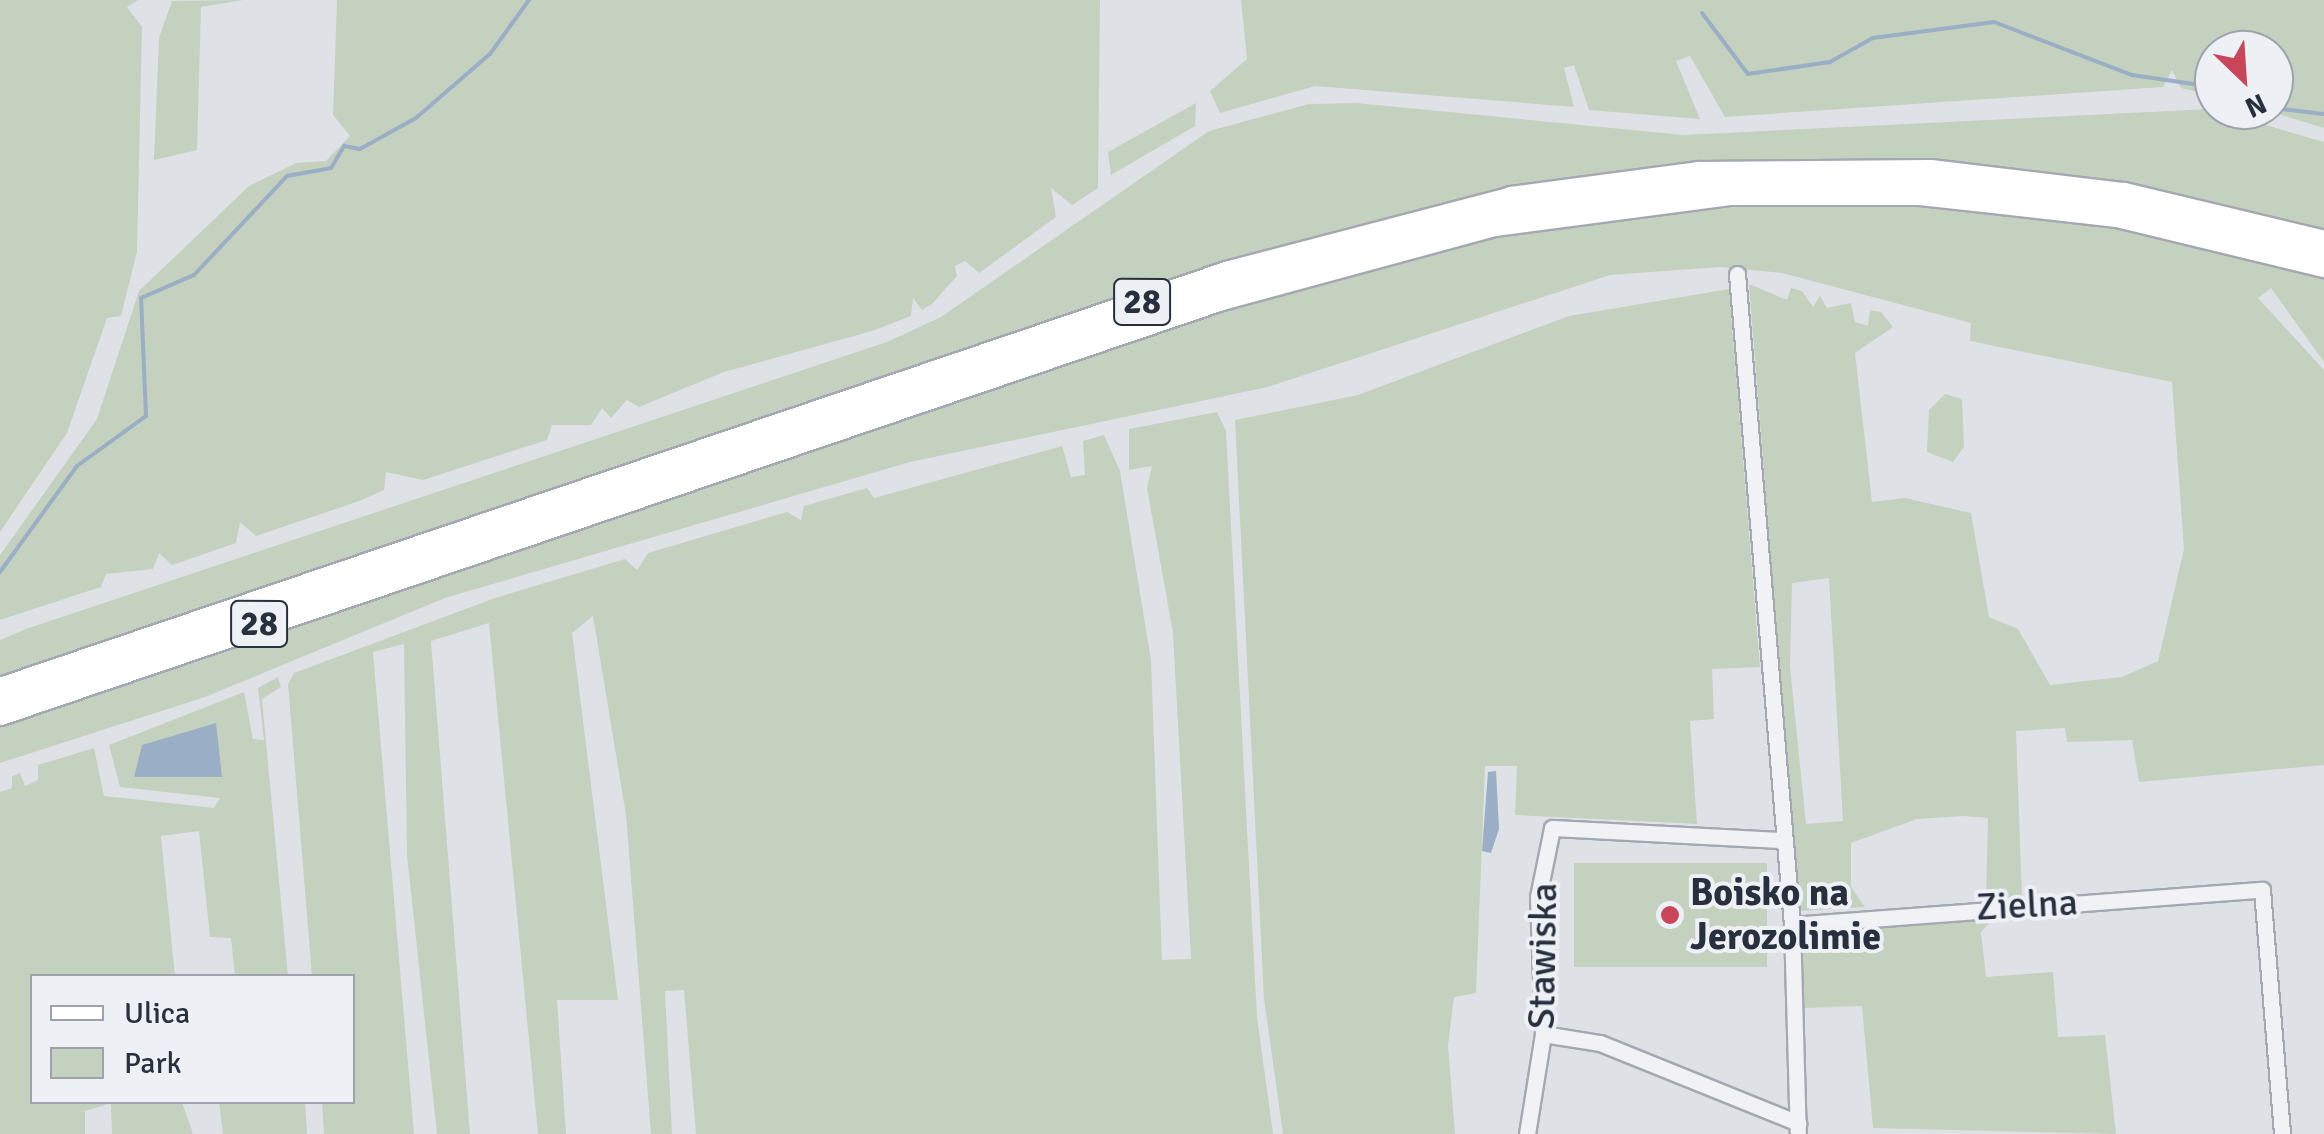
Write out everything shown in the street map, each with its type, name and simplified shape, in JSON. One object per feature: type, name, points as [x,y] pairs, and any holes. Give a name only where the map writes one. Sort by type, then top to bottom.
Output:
[{"type":"main road","name":"28","points":[[0,690],[1226,274],[1500,201],[1710,173],[1916,172],[2098,190],[2324,243]]},
{"type":"main road","name":"28","points":[[0,712],[1218,298],[1494,223],[1710,194],[1907,192],[2117,214],[2324,264]]},
{"type":"street","points":[[1542,1034],[1600,1043],[1798,1128],[1792,925],[1775,761],[1737,274]]},
{"type":"street","name":"Stawiska","points":[[1528,1134],[1542,1034],[1538,897],[1552,828],[1782,840]]},
{"type":"street","name":"Zielna","points":[[1792,925],[2262,890],[2282,1134]]},
{"type":"green space","points":[[0,0],[138,0],[127,7],[142,27],[137,252],[121,316],[107,318],[67,433],[0,532]]},
{"type":"green space","points":[[243,0],[201,7],[197,150],[154,160],[159,38],[172,1]]},
{"type":"green space","points":[[337,0],[1100,0],[1098,188],[1072,205],[1051,188],[1056,217],[979,273],[965,261],[955,266],[957,276],[932,304],[922,310],[913,298],[911,316],[872,331],[724,372],[639,407],[627,400],[611,418],[602,408],[591,425],[552,425],[547,440],[423,480],[386,472],[384,490],[362,500],[256,536],[240,522],[236,543],[172,565],[159,553],[153,569],[106,574],[101,587],[0,620],[0,555],[97,419],[139,291],[249,186],[296,163],[326,161],[350,136],[333,115]]},
{"type":"green space","points":[[1241,0],[2324,0],[2324,128],[2294,119],[2294,30],[2194,30],[2194,91],[2181,88],[2172,70],[2163,87],[1725,117],[1690,56],[1676,61],[1700,119],[1589,110],[1574,65],[1564,68],[1574,107],[1315,86],[1220,113],[1210,91],[1247,59]]},
{"type":"green space","points":[[1196,103],[1195,126],[1111,175],[1108,152]]},
{"type":"green space","points":[[1356,103],[1684,135],[2194,110],[2194,130],[2283,130],[2324,142],[2324,233],[2130,186],[1909,161],[1738,161],[1543,182],[1236,261],[0,681],[0,640],[26,629],[887,342],[941,317],[1209,131],[1309,104]]},
{"type":"green space","points":[[1847,199],[2124,226],[2324,278],[2324,362],[2271,288],[2258,298],[2324,370],[2324,765],[2139,782],[2132,740],[2067,742],[2065,728],[2016,731],[2022,897],[1986,898],[1988,818],[1963,816],[1917,819],[1851,843],[1851,887],[1865,907],[1799,911],[1749,284],[1787,300],[1791,288],[1802,291],[1813,307],[1820,296],[1827,308],[1851,303],[1855,322],[1868,326],[1870,310],[1881,312],[1893,327],[1855,353],[1872,502],[1905,498],[1971,513],[1989,617],[2018,629],[2050,685],[2122,677],[2158,661],[2184,549],[2172,382],[1970,341],[1971,323],[1782,273],[1720,267],[1610,275],[1268,387],[910,462],[445,598],[205,697],[0,763],[0,721],[1172,322],[1436,246],[1563,220]],"holes":[[[1829,578],[1843,821],[1806,824],[1790,667],[1792,583]]]},
{"type":"green space","points":[[1729,289],[1760,667],[1712,669],[1714,719],[1690,721],[1697,824],[1515,815],[1517,766],[1485,766],[1476,993],[1454,997],[1448,1045],[1455,1134],[1283,1134],[1264,999],[1235,420],[1358,395],[1569,316]]},
{"type":"green space","points":[[1945,394],[1962,399],[1964,447],[1953,462],[1927,452],[1929,410]]},
{"type":"green space","points":[[1217,412],[1226,431],[1257,1017],[1273,1134],[696,1134],[684,990],[665,991],[672,1134],[651,1134],[626,815],[593,616],[572,633],[618,1000],[557,1000],[566,1134],[538,1134],[489,623],[431,641],[470,1134],[437,1134],[407,855],[404,644],[373,652],[414,1134],[324,1134],[322,1104],[355,1104],[355,974],[312,974],[288,684],[294,673],[495,598],[625,559],[637,570],[648,553],[787,512],[801,520],[804,506],[867,488],[874,498],[1062,446],[1071,477],[1085,475],[1083,441],[1104,435],[1120,471],[1151,660],[1162,960],[1191,959],[1173,633],[1147,488],[1152,466],[1129,470],[1129,429]]},
{"type":"green space","points":[[278,677],[281,687],[262,699],[288,974],[235,974],[231,938],[210,937],[199,831],[161,836],[175,974],[30,974],[30,1104],[108,1104],[85,1111],[85,1134],[0,1134],[0,792],[12,788],[12,776],[20,773],[25,786],[38,780],[38,765],[94,748],[104,796],[214,808],[220,798],[120,787],[109,745],[244,692],[253,739],[264,740],[258,688]]},
{"type":"green space","name":"Boisko na Jerozolimie","points":[[1574,863],[1767,863],[1767,967],[1574,967]]},
{"type":"green space","points":[[1941,919],[1991,921],[1981,932],[1986,977],[2053,972],[2058,1037],[2105,1035],[2116,1134],[1873,1128],[1862,1006],[1802,1008],[1801,939],[1808,930]]},
{"type":"green space","points":[[111,1104],[183,1104],[193,1134],[112,1134]]},
{"type":"green space","points":[[219,1104],[305,1104],[307,1134],[223,1134]]},
{"type":"water","points":[[216,723],[222,777],[134,777],[142,745]]},
{"type":"water","points":[[1496,771],[1499,829],[1491,853],[1482,851],[1488,772]]},
{"type":"waterway","points":[[0,572],[77,466],[146,416],[141,298],[194,275],[287,176],[331,168],[344,146],[360,149],[416,118],[490,54],[529,0]]},
{"type":"waterway","points":[[1702,13],[1748,74],[1830,62],[1873,38],[1994,22],[2132,75],[2194,84]]},
{"type":"waterway","points":[[2294,110],[2324,114]]},
{"type":"place","name":"Boisko na Jerozolimie","points":[[1670,915]]}]
